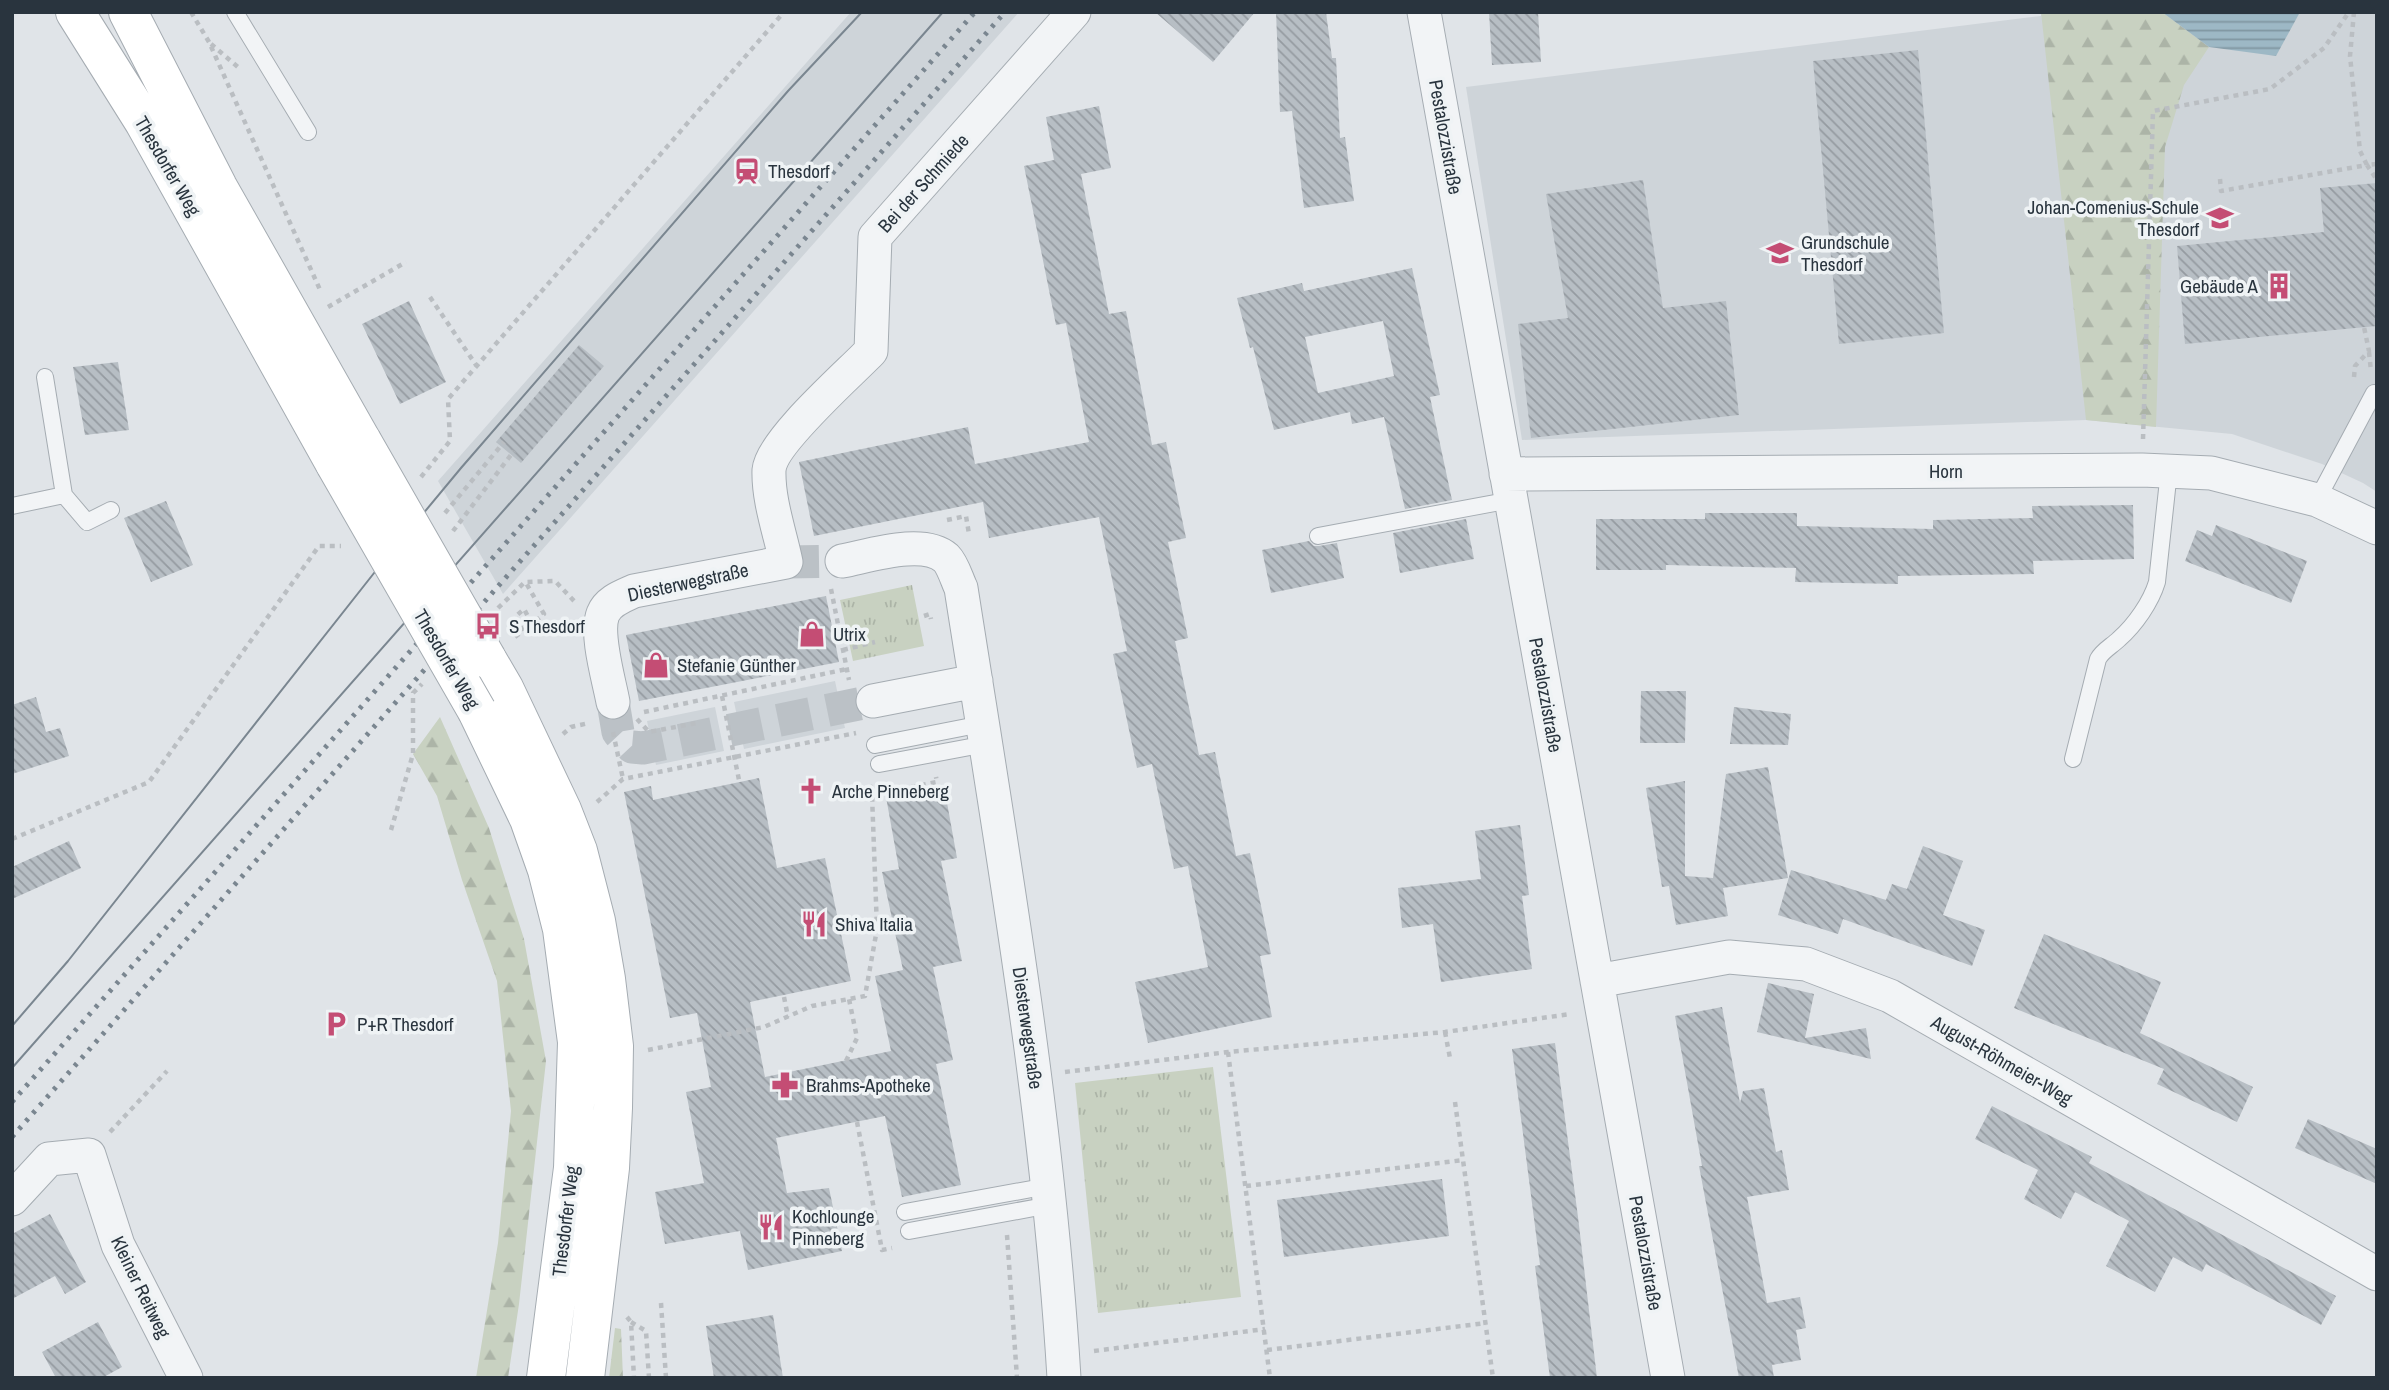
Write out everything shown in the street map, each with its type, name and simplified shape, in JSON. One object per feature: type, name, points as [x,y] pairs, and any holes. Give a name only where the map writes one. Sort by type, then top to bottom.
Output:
[{"type":"street","name":"Thesdorfer Weg","points":[[75,12],[349,453],[491,700],[562,810],[578,851],[596,921],[614,1046],[610,1168],[585,1378]]},
{"type":"street","name":"Thesdorfer Weg","points":[[128,12],[349,453]]},
{"type":"street","name":"Bei der Schmiede","points":[[786,562],[770,486],[769,467],[785,439],[871,351],[875,237],[1074,12]]},
{"type":"street","name":"Pestalozzistraße","points":[[1424,12],[1668,1378]]},
{"type":"street","name":"Horn","points":[[1508,487],[2156,471],[2211,472],[2317,500],[2377,528]]},
{"type":"street","name":"Diesterwegstraße","points":[[836,573],[912,548],[930,551],[947,559],[961,588],[1035,1077],[1049,1196],[1063,1368]]},
{"type":"street","name":"Diesterwegstraße","points":[[619,716],[602,639],[604,612],[617,599],[634,591],[786,562]]},
{"type":"street","points":[[862,691],[976,681]]},
{"type":"street","name":"Thesdorfer Weg","points":[[491,700],[547,870],[562,929],[577,1042],[573,1168],[546,1378]]},
{"type":"street","name":"August-Röhmeier-Weg","points":[[1600,995],[1729,957],[1806,964],[1890,996],[2377,1274]]},
{"type":"street","points":[[12,1199],[49,1159],[89,1154]]},
{"type":"street","name":"Kleiner Reitweg","points":[[89,1154],[118,1245],[186,1378]]},
{"type":"lane","points":[[235,12],[308,132]]},
{"type":"lane","points":[[45,377],[64,495],[87,522],[111,510]]},
{"type":"lane","points":[[2317,500],[2370,400]]},
{"type":"lane","points":[[2073,759],[2098,659],[2122,637],[2153,594],[2160,560],[2156,471]]},
{"type":"lane","points":[[1318,536],[1508,487]]},
{"type":"lane","points":[[12,506],[64,495]]},
{"type":"lane","points":[[875,745],[984,734]]},
{"type":"lane","points":[[879,764],[984,734]]},
{"type":"lane","points":[[905,1212],[1049,1196]]},
{"type":"lane","points":[[905,1238],[1012,1212],[1049,1196]]},
{"type":"path","points":[[191,12],[209,42],[322,294]]},
{"type":"path","points":[[416,483],[450,441],[448,399],[784,12]]},
{"type":"path","points":[[2351,12],[2350,56],[2361,152],[2377,180]]},
{"type":"path","points":[[2156,471],[2152,111],[2270,89],[2325,48],[2351,12]]},
{"type":"path","points":[[2220,179],[2221,191],[2377,164]]},
{"type":"path","points":[[333,318],[328,307],[405,262]]},
{"type":"path","points":[[430,297],[476,365]]},
{"type":"path","points":[[2364,327],[2369,351],[2355,366],[2353,394],[2370,400]]},
{"type":"path","points":[[452,502],[504,442]]},
{"type":"path","points":[[460,520],[514,451]]},
{"type":"path","points":[[966,516],[968,528]]},
{"type":"path","points":[[12,839],[149,782],[319,546],[342,546]]},
{"type":"path","points":[[836,573],[847,669],[862,691]]},
{"type":"path","points":[[517,635],[523,631],[515,617],[524,609],[532,624],[544,614],[525,582],[555,581],[576,603],[604,612]]},
{"type":"path","points":[[843,650],[875,642]]},
{"type":"path","points":[[623,779],[619,716],[847,669]]},
{"type":"path","points":[[391,830],[413,754],[413,693]]},
{"type":"path","points":[[722,696],[739,780]]},
{"type":"path","points":[[649,732],[697,723]]},
{"type":"path","points":[[597,802],[623,779],[785,750],[860,732]]},
{"type":"path","points":[[640,1050],[764,1027],[812,1006],[865,996],[877,929],[870,782]]},
{"type":"path","points":[[872,795],[885,793]]},
{"type":"path","points":[[1035,1077],[1228,1052],[1445,1032],[1600,995]]},
{"type":"path","points":[[784,997],[789,1017]]},
{"type":"path","points":[[846,1061],[857,1038],[849,999]]},
{"type":"path","points":[[1445,1032],[1450,1058]]},
{"type":"path","points":[[1228,1052],[1270,1378]]},
{"type":"path","points":[[89,1154],[167,1071]]},
{"type":"path","points":[[1455,1102],[1493,1378]]},
{"type":"path","points":[[857,1122],[882,1250],[905,1238]]},
{"type":"path","points":[[1246,1186],[1464,1160]]},
{"type":"path","points":[[1012,1212],[1007,1227],[1017,1378]]},
{"type":"path","points":[[661,1303],[666,1378]]},
{"type":"path","points":[[625,1315],[646,1331],[649,1378]]},
{"type":"path","points":[[631,1322],[634,1378]]},
{"type":"path","points":[[1267,1350],[1486,1323]]},
{"type":"path","points":[[1063,1368],[1092,1351],[1265,1329]]},
{"type":"shaded area","points":[[851,12],[1019,12],[503,594],[438,481]]},
{"type":"shaded area","name":"Grundschule Thesdorf","points":[[2041,12],[2377,12],[2377,492],[2322,464],[2232,434],[2086,420],[1522,440],[1466,87],[2041,16]]},
{"type":"shaded area","points":[[835,681],[845,728],[744,749],[734,702]]},
{"type":"shaded area","points":[[715,707],[724,751],[656,765],[647,721]]},
{"type":"green space","points":[[2041,12],[2162,12],[2209,47],[2184,85],[2165,147],[2156,427],[2086,420]]},
{"type":"green space","points":[[912,585],[924,646],[853,661],[840,600]]},
{"type":"green space","points":[[440,717],[489,828],[524,939],[546,1061],[519,1304],[508,1378],[476,1378],[498,1243],[511,1111],[497,981],[462,880],[437,796],[413,754]]},
{"type":"green space","points":[[1213,1067],[1241,1297],[1098,1313],[1075,1083]]},
{"type":"green space","points":[[615,1328],[621,1329],[623,1378],[609,1378]]},
{"type":"water","points":[[2162,12],[2300,12],[2276,56],[2209,47]]},
{"type":"building","points":[[1155,12],[1255,12],[1213,62]]},
{"type":"building","points":[[1276,12],[1326,12],[1332,58],[1336,58],[1340,138],[1345,137],[1354,201],[1304,208],[1292,111],[1280,112]]},
{"type":"building","points":[[1489,12],[1538,12],[1541,62],[1492,65]]},
{"type":"building","points":[[1918,50],[1944,333],[1839,344],[1813,61]]},
{"type":"building","points":[[1099,106],[1111,168],[1081,174],[1109,314],[1126,311],[1152,445],[1166,442],[1186,538],[1168,542],[1188,638],[1175,641],[1199,755],[1215,752],[1236,856],[1250,853],[1271,954],[1260,956],[1272,1017],[1148,1043],[1135,982],[1208,967],[1188,866],[1174,869],[1152,764],[1137,768],[1113,654],[1127,651],[1099,517],[989,538],[983,502],[814,536],[799,462],[968,427],[975,464],[1089,442],[1066,323],[1056,325],[1024,166],[1054,160],[1046,117]]},
{"type":"building","points":[[1643,180],[1663,308],[1726,301],[1739,415],[1531,438],[1518,324],[1568,318],[1546,194]]},
{"type":"building","name":"Gebäude A","points":[[2377,183],[2377,326],[2185,344],[2177,246],[2324,232],[2320,188]]},
{"type":"building","points":[[1412,268],[1440,395],[1430,397],[1452,500],[1405,509],[1384,417],[1352,424],[1350,412],[1274,430],[1253,347],[1250,348],[1237,298],[1302,283],[1304,291]],"holes":[[[1383,321],[1394,376],[1318,393],[1305,337]]]},
{"type":"building","points":[[409,301],[446,382],[400,404],[362,324]]},
{"type":"building","points":[[579,345],[604,366],[521,463],[496,442]]},
{"type":"building","points":[[118,362],[129,430],[85,435],[73,367]]},
{"type":"building","points":[[166,501],[193,565],[151,582],[124,518]]},
{"type":"building","points":[[2133,505],[2134,559],[2033,561],[2034,574],[1898,576],[1898,584],[1795,582],[1796,568],[1666,565],[1666,570],[1596,570],[1596,519],[1705,519],[1705,513],[1797,513],[1797,526],[1933,529],[1933,520],[2033,518],[2032,506]]},
{"type":"building","points":[[1466,519],[1474,559],[1400,573],[1393,533]]},
{"type":"building","points":[[2216,525],[2307,561],[2291,603],[2185,561],[2197,530],[2212,536]]},
{"type":"building","points":[[1309,541],[1314,546],[1337,543],[1344,578],[1271,593],[1262,550]]},
{"type":"building","points":[[826,596],[839,662],[639,701],[626,635]]},
{"type":"building","points":[[1641,691],[1686,691],[1685,743],[1640,743]]},
{"type":"building","points":[[36,697],[46,732],[60,728],[69,756],[12,774],[12,705]]},
{"type":"building","points":[[1734,707],[1791,714],[1788,745],[1730,744]]},
{"type":"building","points":[[1768,767],[1788,878],[1723,888],[1728,916],[1676,925],[1669,886],[1662,887],[1646,788],[1685,781],[1685,876],[1713,878],[1726,774]]},
{"type":"building","points":[[759,778],[777,868],[825,858],[851,981],[750,1002],[765,1077],[891,1051],[875,976],[903,970],[882,872],[899,869],[886,797],[944,786],[957,858],[941,861],[962,961],[933,967],[953,1060],[936,1064],[961,1185],[902,1197],[885,1116],[776,1138],[787,1193],[829,1188],[842,1251],[748,1270],[740,1231],[665,1244],[655,1192],[704,1183],[686,1092],[711,1087],[697,1013],[670,1018],[624,792],[651,786],[653,800]]},
{"type":"building","points":[[1520,825],[1529,895],[1522,896],[1532,969],[1441,982],[1433,924],[1402,928],[1398,888],[1481,879],[1475,831]]},
{"type":"building","points":[[69,841],[81,868],[12,899],[12,867]]},
{"type":"building","points":[[1923,846],[1963,861],[1943,915],[1985,930],[1972,966],[1843,919],[1838,934],[1778,915],[1791,870],[1886,900],[1892,884],[1907,889]]},
{"type":"building","points":[[2044,934],[2161,982],[2140,1033],[2253,1087],[2237,1122],[2157,1084],[2164,1069],[2014,1008]]},
{"type":"building","points":[[1768,983],[1814,994],[1805,1038],[1866,1028],[1871,1059],[1757,1032]]},
{"type":"building","points":[[1722,1007],[1740,1103],[1743,1091],[1764,1088],[1776,1152],[1782,1150],[1789,1190],[1747,1197],[1767,1303],[1800,1297],[1806,1328],[1796,1330],[1801,1360],[1772,1365],[1774,1378],[1739,1378],[1699,1166],[1702,1166],[1675,1016]]},
{"type":"building","points":[[1555,1043],[1597,1378],[1550,1378],[1535,1266],[1540,1265],[1512,1049]]},
{"type":"building","points":[[1992,1106],[2092,1157],[2089,1163],[2336,1296],[2321,1325],[2206,1264],[2202,1272],[2173,1257],[2155,1292],[2106,1266],[2129,1221],[2075,1192],[2061,1219],[2024,1199],[2038,1170],[1975,1139]]},
{"type":"building","points":[[2308,1119],[2377,1149],[2377,1184],[2295,1148]]},
{"type":"building","points":[[1442,1179],[1449,1236],[1284,1257],[1277,1200]]},
{"type":"building","points":[[50,1214],[86,1282],[65,1294],[55,1276],[12,1299],[12,1234]]},
{"type":"building","points":[[773,1315],[783,1378],[714,1378],[706,1326]]},
{"type":"building","points":[[98,1322],[122,1367],[102,1378],[56,1378],[42,1352]]},
{"type":"tunnel","points":[[786,562],[842,561]]},
{"type":"tunnel","points":[[613,702],[618,732],[632,747],[643,748],[873,701]]},
{"type":"tram line","points":[[12,1026],[68,961],[378,568],[461,468],[788,91],[862,12]]},
{"type":"tram line","points":[[12,1068],[943,12]]},
{"type":"railway","points":[[12,1102],[975,12]]},
{"type":"railway","points":[[12,1137],[1005,12]]},
{"type":"place","name":"Thesdorf","points":[[747,171]]},
{"type":"place","name":"Johan-Comenius-Schule Thesdorf","points":[[2220,218]]},
{"type":"place","name":"Grundschule Thesdorf","points":[[1780,253]]},
{"type":"place","name":"Gebäude A","points":[[2279,286]]},
{"type":"place","name":"S Thesdorf","points":[[488,626]]},
{"type":"place","name":"Utrix","points":[[812,634]]},
{"type":"place","name":"Stefanie Günther","points":[[656,665]]},
{"type":"place","name":"Arche Pinneberg","points":[[811,791]]},
{"type":"place","name":"Shiva Italia","points":[[814,924]]},
{"type":"place","name":"P+R Thesdorf","points":[[336,1024]]},
{"type":"place","name":"Brahms-Apotheke","points":[[785,1085]]},
{"type":"place","name":"Kochlounge Pinneberg","points":[[771,1227]]}]
